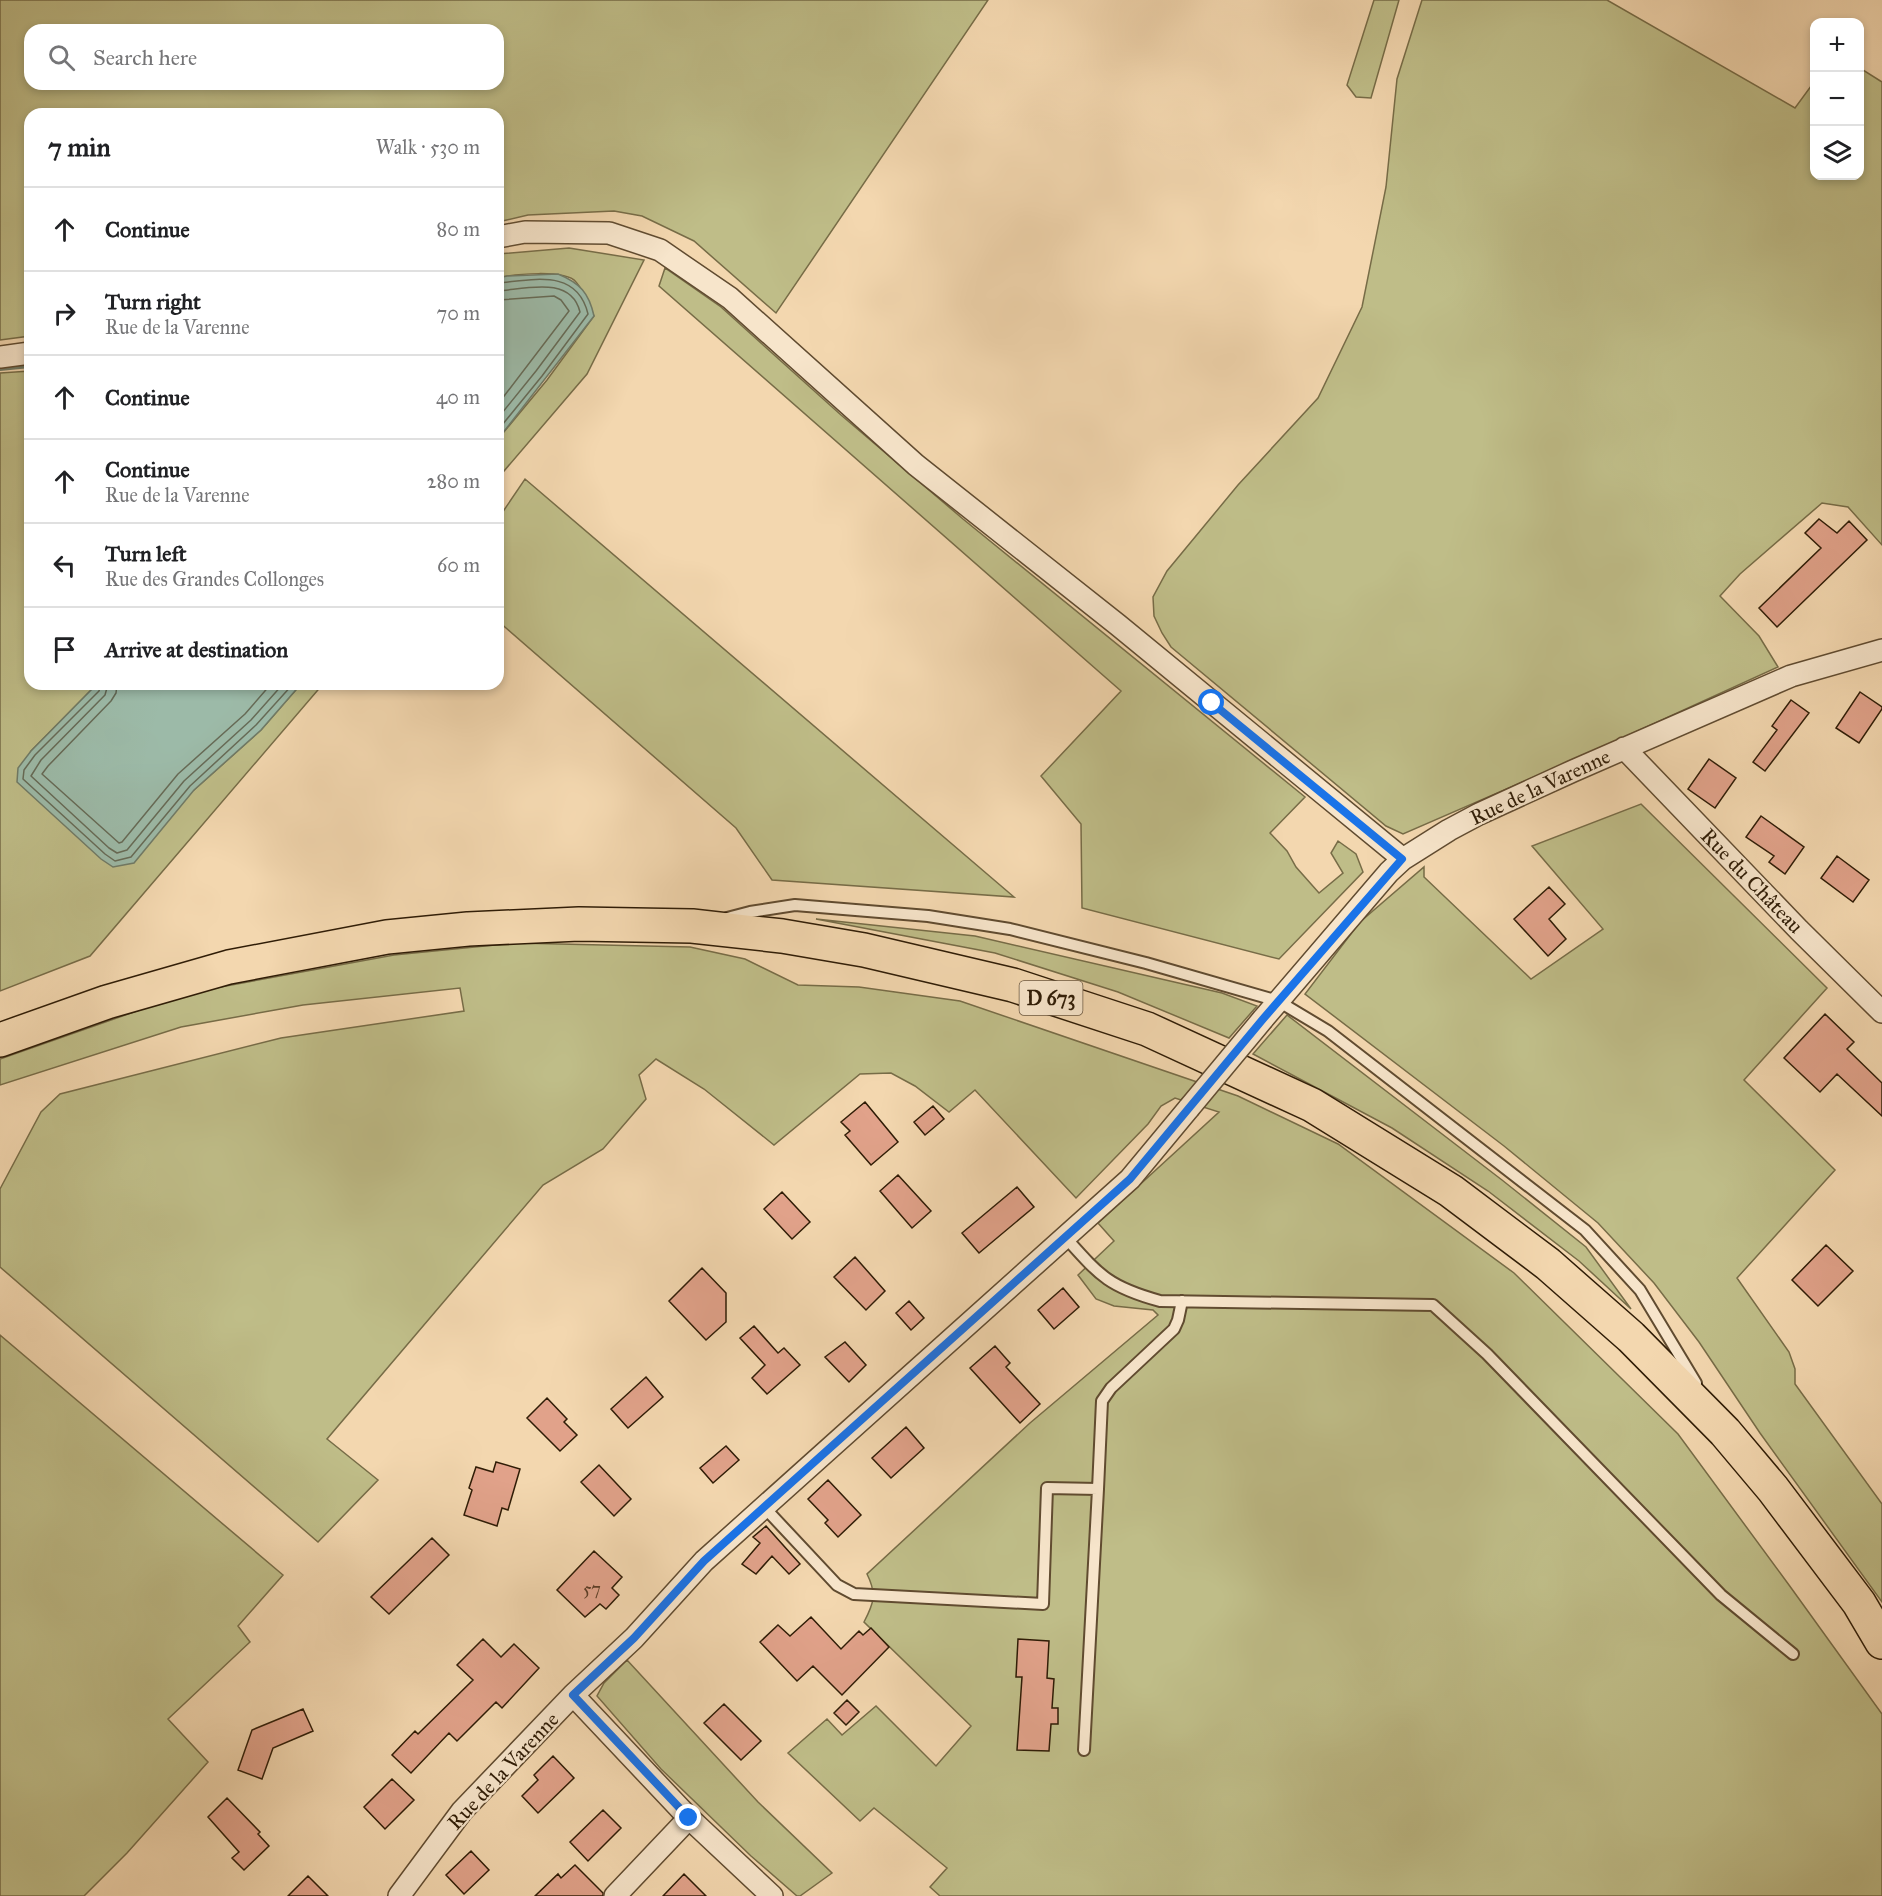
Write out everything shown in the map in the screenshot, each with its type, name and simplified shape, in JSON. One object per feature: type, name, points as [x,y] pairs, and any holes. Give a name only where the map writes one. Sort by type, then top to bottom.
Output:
[{"type":"main road","name":"D 673","points":[[0,1040],[106,1002],[229,967],[387,937],[468,929],[579,924],[692,926],[782,936],[864,950],[1013,985],[1147,1029],[1312,1105],[1451,1191],[1548,1264],[1631,1337],[1725,1432],[1773,1489],[1859,1603],[1882,1642]]},
{"type":"street","points":[[504,236],[525,232],[609,233],[660,250],[730,298],[916,465],[1118,625],[1402,859]]},
{"type":"street","points":[[0,357],[24,354]]},
{"type":"street","name":"Rue de la Varenne","points":[[399,1896],[462,1811],[573,1695],[634,1638],[704,1561],[1130,1179],[1278,1001],[1402,859],[1479,814],[1624,748],[1791,676],[1882,650]]},
{"type":"street","name":"Rue du Château","points":[[1624,748],[1799,930],[1882,1012]]},
{"type":"street","points":[[573,1695],[689,1818],[772,1896]]},
{"type":"street","points":[[615,1896],[689,1818]]},
{"type":"lane","points":[[692,926],[750,912],[795,905],[928,916],[1010,929],[1146,963],[1278,1001],[1329,1031],[1585,1230],[1640,1290],[1725,1432]]},
{"type":"lane","points":[[1066,1238],[1090,1266],[1109,1282],[1133,1293],[1160,1301],[1432,1305],[1487,1354],[1721,1595],[1793,1654]]},
{"type":"lane","points":[[1084,1750],[1102,1401],[1111,1388],[1174,1329],[1182,1301]]},
{"type":"lane","points":[[764,1507],[837,1585],[854,1594],[1043,1604],[1047,1488],[1098,1489]]},
{"type":"shaded area","points":[[0,0],[988,0],[776,313],[694,241],[642,216],[614,211],[528,215],[504,221],[504,108],[24,108],[24,337],[0,340]]},
{"type":"shaded area","points":[[1374,0],[1399,0],[1371,98],[1356,97],[1347,85]]},
{"type":"shaded area","points":[[1422,0],[1607,0],[1795,108],[1810,87],[1810,180],[1864,180],[1864,71],[1882,82],[1882,545],[1848,507],[1822,503],[1740,574],[1720,596],[1759,636],[1778,667],[1403,834],[1386,826],[1171,647],[1154,616],[1153,597],[1167,571],[1238,485],[1318,398],[1362,307],[1386,187],[1397,79]]},
{"type":"shaded area","points":[[569,248],[644,260],[587,374],[504,471],[504,432],[547,380],[594,316],[576,282],[570,278],[551,274],[504,277],[504,253]]},
{"type":"shaded area","points":[[665,268],[721,307],[841,415],[963,519],[1305,797],[1270,833],[1319,893],[1343,873],[1331,853],[1338,841],[1356,854],[1363,872],[1279,959],[1082,908],[1081,824],[1041,776],[1121,691],[659,286]]},
{"type":"shaded area","points":[[24,371],[24,690],[91,690],[31,751],[194,790],[261,730],[296,690],[318,690],[90,956],[0,991],[0,373]]},
{"type":"shaded area","points":[[525,479],[1014,897],[772,880],[736,828],[504,626],[504,510]]},
{"type":"shaded area","points":[[1641,804],[1827,988],[1744,1080],[1835,1170],[1737,1278],[1789,1352],[1795,1369],[1795,1384],[1882,1504],[1882,1602],[1760,1433],[1699,1342],[1654,1283],[1598,1223],[1504,1146],[1305,994],[1360,922],[1424,867],[1424,877],[1531,979],[1603,929],[1532,846]]},
{"type":"shaded area","points":[[816,919],[975,936],[1222,993],[1257,1006],[1229,1038],[1118,992],[995,953]]},
{"type":"shaded area","points":[[516,943],[690,947],[745,959],[798,985],[859,987],[960,1001],[1238,1096],[1338,1144],[1514,1273],[1678,1434],[1789,1585],[1882,1714],[1882,1896],[940,1896],[930,1887],[947,1868],[874,1808],[860,1821],[788,1753],[827,1719],[842,1735],[876,1706],[936,1766],[971,1726],[864,1622],[873,1598],[867,1574],[1030,1423],[1158,1315],[1153,1310],[1114,1306],[1096,1299],[1078,1275],[1114,1241],[1098,1223],[1219,1112],[1175,1098],[1161,1106],[1148,1124],[1076,1198],[975,1090],[949,1112],[915,1086],[891,1073],[860,1074],[774,1145],[704,1089],[656,1059],[639,1075],[646,1099],[603,1149],[543,1185],[327,1439],[378,1480],[318,1542],[0,1267],[0,1189],[41,1112],[60,1094],[281,1038],[464,1011],[460,988],[303,1005],[181,1027],[0,1085],[0,1059],[188,993],[394,955]]},
{"type":"shaded area","points":[[1287,1015],[1586,1247],[1631,1309],[1579,1261],[1488,1191],[1392,1128],[1253,1054]]},
{"type":"shaded area","points":[[0,1335],[283,1575],[238,1626],[250,1642],[168,1719],[208,1762],[127,1853],[84,1896],[0,1896]]},
{"type":"shaded area","points":[[627,1660],[758,1802],[832,1873],[797,1896],[751,1856],[661,1769],[597,1696],[604,1683]]},
{"type":"water","points":[[558,274],[578,285],[586,295],[594,316],[504,431],[504,277]]},
{"type":"water","points":[[91,690],[296,690],[261,730],[194,790],[134,863],[113,867],[101,859],[17,782],[18,768],[31,751]]},
{"type":"building","points":[[1819,519],[1837,533],[1849,521],[1867,540],[1777,627],[1759,608],[1821,548],[1805,533]]},
{"type":"building","points":[[1860,692],[1882,709],[1859,743],[1836,728]]},
{"type":"building","points":[[1791,700],[1809,713],[1765,771],[1753,762],[1777,730],[1772,726]]},
{"type":"building","points":[[1709,759],[1736,778],[1715,808],[1688,789]]},
{"type":"building","points":[[1761,816],[1804,847],[1785,874],[1769,862],[1774,856],[1746,837]]},
{"type":"building","points":[[1837,856],[1869,880],[1853,902],[1821,878]]},
{"type":"building","points":[[1549,887],[1565,904],[1549,919],[1566,939],[1548,956],[1514,919]]},
{"type":"building","points":[[1825,1014],[1854,1042],[1847,1049],[1882,1083],[1882,1116],[1837,1074],[1820,1092],[1784,1058]]},
{"type":"building","points":[[865,1102],[898,1142],[871,1165],[845,1135],[850,1131],[841,1122]]},
{"type":"building","points":[[933,1106],[944,1119],[925,1135],[914,1122]]},
{"type":"building","points":[[898,1175],[931,1211],[912,1228],[880,1191]]},
{"type":"building","points":[[1017,1187],[1034,1207],[979,1253],[962,1233]]},
{"type":"building","points":[[782,1192],[810,1222],[792,1239],[764,1209]]},
{"type":"building","points":[[1826,1245],[1853,1271],[1818,1306],[1792,1280]]},
{"type":"building","points":[[855,1257],[885,1291],[866,1310],[834,1277]]},
{"type":"building","points":[[702,1268],[726,1293],[726,1322],[706,1340],[669,1301]]},
{"type":"building","points":[[1063,1288],[1079,1307],[1054,1329],[1038,1310]]},
{"type":"building","points":[[909,1301],[924,1318],[911,1330],[896,1313]]},
{"type":"building","points":[[754,1326],[778,1353],[784,1348],[800,1365],[767,1394],[752,1378],[765,1365],[740,1338]]},
{"type":"building","points":[[845,1342],[866,1365],[849,1382],[825,1357]]},
{"type":"building","points":[[995,1346],[1010,1363],[1006,1367],[1040,1404],[1020,1423],[970,1368]]},
{"type":"building","points":[[646,1377],[663,1397],[628,1428],[611,1409]]},
{"type":"building","points":[[547,1398],[567,1419],[564,1422],[577,1435],[560,1451],[527,1418]]},
{"type":"building","points":[[906,1427],[924,1448],[891,1478],[872,1458]]},
{"type":"building","points":[[726,1446],[739,1460],[713,1483],[700,1468]]},
{"type":"building","points":[[496,1462],[520,1469],[508,1510],[502,1508],[497,1526],[464,1515],[476,1467],[493,1472]]},
{"type":"building","points":[[599,1465],[631,1499],[614,1516],[581,1482]]},
{"type":"building","points":[[828,1480],[861,1515],[838,1537],[825,1523],[828,1520],[808,1499]]},
{"type":"building","points":[[766,1526],[800,1564],[789,1574],[772,1556],[756,1574],[742,1564],[760,1543],[753,1537]]},
{"type":"building","points":[[432,1538],[449,1555],[389,1614],[371,1597]]},
{"type":"building","points":[[594,1551],[622,1577],[612,1588],[619,1595],[606,1609],[600,1604],[585,1617],[557,1590]]},
{"type":"building","points":[[811,1617],[841,1649],[859,1631],[863,1635],[871,1628],[889,1647],[842,1695],[813,1666],[797,1681],[760,1642],[778,1625],[790,1636]]},
{"type":"building","points":[[483,1639],[501,1657],[514,1644],[539,1668],[502,1708],[496,1702],[457,1741],[449,1733],[411,1773],[392,1755],[415,1731],[418,1734],[473,1680],[457,1665]]},
{"type":"building","points":[[1018,1639],[1049,1641],[1047,1678],[1054,1679],[1052,1708],[1058,1708],[1058,1724],[1051,1724],[1049,1751],[1017,1750],[1022,1677],[1016,1677]]},
{"type":"building","points":[[847,1700],[859,1712],[846,1725],[834,1713]]},
{"type":"building","points":[[724,1704],[761,1741],[741,1760],[704,1723]]},
{"type":"building","points":[[303,1709],[313,1731],[273,1748],[262,1779],[238,1770],[252,1730]]},
{"type":"building","points":[[553,1756],[574,1778],[538,1813],[522,1796],[538,1780],[534,1775]]},
{"type":"building","points":[[392,1779],[414,1800],[385,1829],[364,1807]]},
{"type":"building","points":[[227,1798],[260,1832],[258,1834],[269,1846],[244,1870],[232,1858],[239,1852],[208,1817]]},
{"type":"building","points":[[603,1810],[621,1828],[588,1861],[570,1842]]},
{"type":"building","points":[[471,1851],[489,1870],[464,1894],[446,1875]]},
{"type":"building","points":[[575,1865],[603,1893],[603,1896],[535,1896],[558,1874],[561,1878]]},
{"type":"building","points":[[684,1874],[706,1896],[663,1896]]},
{"type":"building","points":[[308,1876],[328,1896],[288,1896]]},
{"type":"waterway","points":[[0,368],[24,366]]},
{"type":"route","points":[[689,1818],[573,1695],[634,1638],[704,1561],[1130,1179],[1263,1019],[1402,859],[1212,703]]}]
